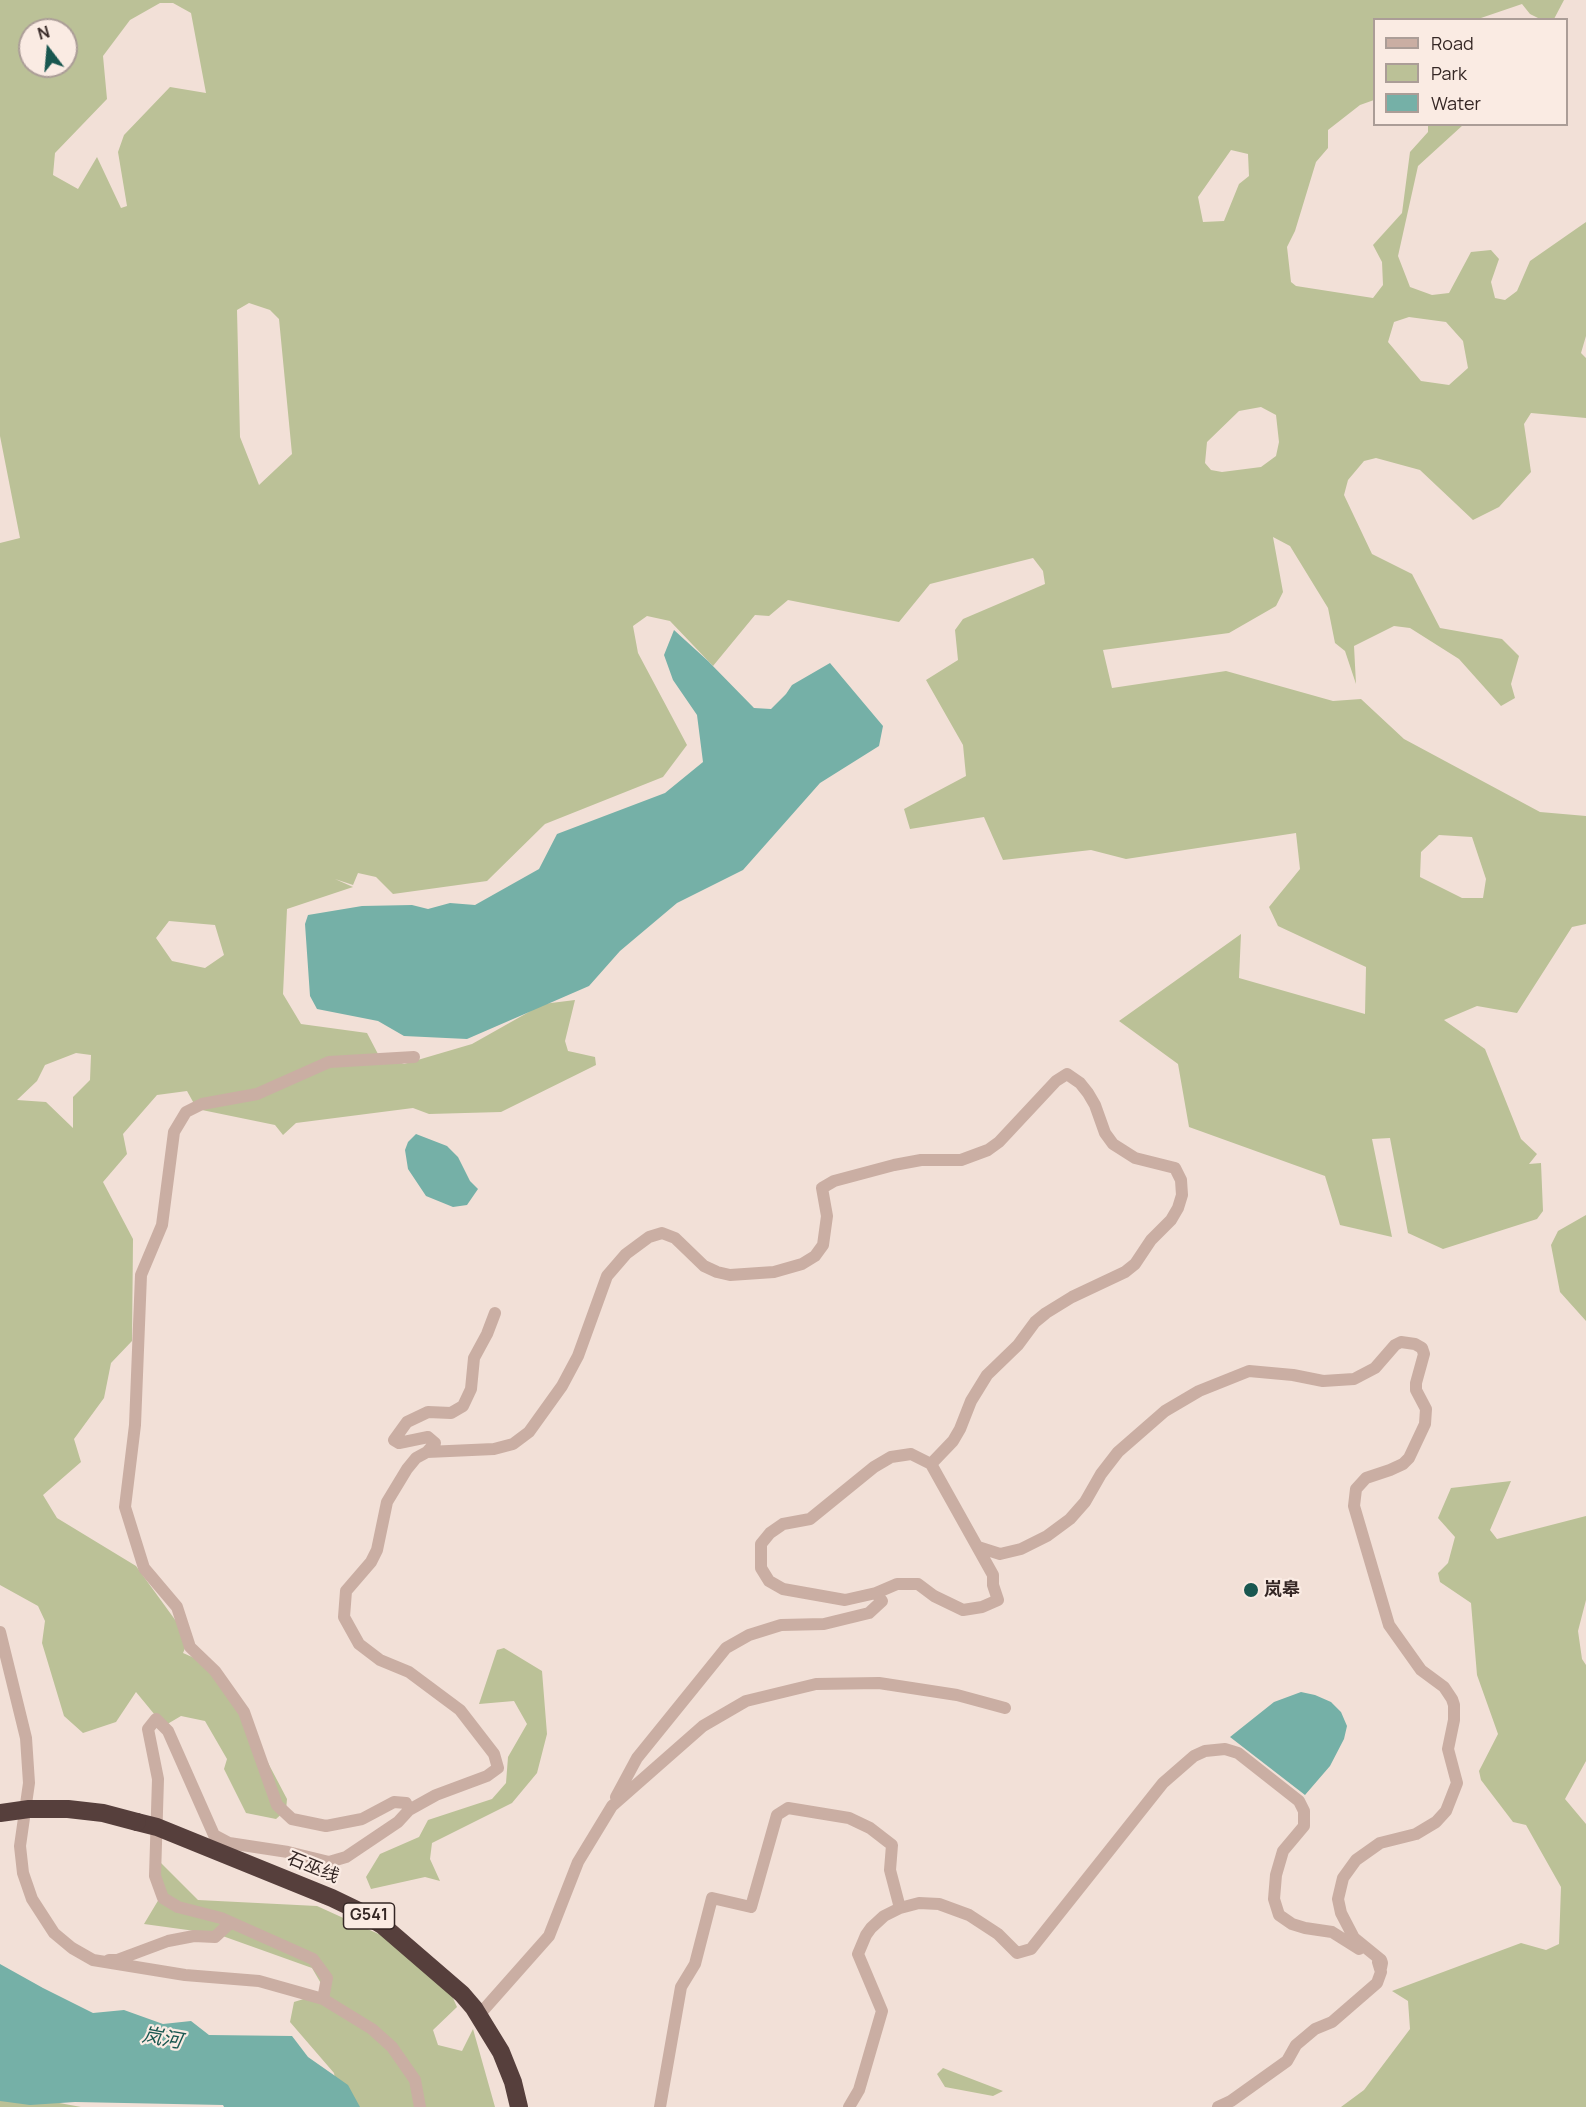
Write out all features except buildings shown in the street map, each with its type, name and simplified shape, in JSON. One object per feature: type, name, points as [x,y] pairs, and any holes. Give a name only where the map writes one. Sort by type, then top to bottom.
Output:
[{"type":"highway","name":"石巫线","points":[[0,1813],[29,1809],[68,1809],[103,1814],[157,1827],[359,1911],[402,1941],[462,1994],[493,2037],[508,2067],[519,2107]]},
{"type":"street","points":[[409,1810],[405,1803],[394,1802],[362,1819],[326,1826],[292,1819],[277,1804],[244,1712],[215,1671],[190,1647],[177,1607],[144,1568],[125,1507],[135,1425],[141,1275],[162,1225],[174,1132],[186,1112],[202,1104],[258,1094],[329,1062],[414,1057]]},
{"type":"street","points":[[427,1452],[494,1449],[513,1444],[529,1432],[562,1386],[578,1356],[607,1276],[626,1254],[649,1237],[662,1233],[675,1238],[704,1266],[730,1275],[774,1272],[802,1264],[814,1256],[823,1245],[827,1216],[822,1188],[834,1180],[894,1165],[921,1160],[961,1160],[988,1150],[999,1142],[1056,1081],[1067,1074],[1080,1083],[1088,1093],[1105,1133],[1113,1144],[1135,1158],[1175,1168],[1181,1180],[1182,1195],[1178,1208],[1171,1220],[1151,1239],[1135,1264],[1125,1272],[1072,1297],[1035,1322],[1018,1345],[987,1375],[971,1401],[953,1441],[931,1464]]},
{"type":"street","points":[[323,1999],[327,1978],[313,1959],[221,1918],[178,1907],[163,1898],[155,1876],[158,1779],[148,1729],[156,1719],[168,1731],[214,1835],[229,1843],[288,1852],[329,1862],[346,1857],[398,1822],[409,1810],[436,1795],[487,1776],[498,1768],[494,1754],[460,1710],[409,1672],[380,1660],[359,1644],[344,1617],[346,1591],[371,1562],[378,1550],[387,1502],[407,1469],[416,1458],[427,1452],[435,1443],[428,1437],[399,1443],[394,1440],[407,1422],[428,1413],[451,1413],[463,1406],[471,1389],[474,1358],[488,1334],[495,1313]]},
{"type":"street","points":[[978,1547],[1000,1554],[1021,1549],[1047,1536],[1070,1519],[1085,1502],[1101,1474],[1118,1452],[1165,1411],[1199,1391],[1249,1371],[1323,1381],[1354,1379],[1375,1368],[1395,1345],[1401,1342],[1415,1344],[1422,1348],[1424,1354],[1416,1390],[1426,1409],[1425,1424],[1409,1458],[1403,1464],[1366,1478],[1356,1489],[1354,1506],[1389,1625],[1421,1670],[1443,1688],[1452,1699],[1454,1720],[1448,1749],[1457,1783],[1446,1811],[1436,1822],[1416,1834],[1380,1843],[1356,1860],[1343,1878],[1338,1899],[1341,1913],[1354,1938],[1383,1963],[1381,1976],[1377,1983],[1332,2022],[1315,2030],[1296,2045],[1287,2061],[1218,2107]]},
{"type":"street","points":[[911,1454],[931,1464],[993,1575],[993,1585],[998,1600],[982,1607],[963,1610],[934,1596],[918,1584],[897,1584],[876,1593],[845,1600],[783,1590],[769,1581],[761,1568],[761,1545],[770,1533],[783,1524],[810,1520],[874,1467],[891,1458],[911,1454]]},
{"type":"street","points":[[479,2015],[549,1936],[578,1862],[612,1806],[637,1758],[726,1648],[749,1635],[781,1625],[824,1624],[869,1612],[882,1601],[876,1593]]},
{"type":"street","points":[[0,1632],[26,1738],[29,1783],[20,1846],[23,1873],[38,1911],[54,1932],[72,1948],[93,1960],[185,1975],[259,1981],[323,1999],[372,2029],[392,2047],[415,2080],[420,2107]]},
{"type":"street","points":[[612,1806],[703,1726],[746,1701],[816,1684],[879,1683],[957,1695],[1005,1708]]},
{"type":"street","points":[[849,2107],[859,2090],[882,2011],[858,1953],[871,1928],[884,1916],[900,1908],[929,1903],[949,1906],[969,1915],[998,1934],[1017,1953],[1027,1951],[1037,1943],[1062,1908],[1163,1783],[1199,1753],[1211,1749],[1225,1749],[1238,1753],[1295,1797],[1304,1811],[1304,1826],[1283,1851],[1276,1875],[1274,1899],[1279,1915],[1305,1929],[1332,1932],[1377,1960],[1381,1968]]},
{"type":"street","points":[[660,2107],[681,1987],[695,1964],[712,1898],[751,1907],[777,1815],[788,1808],[849,1818],[870,1828],[892,1845],[890,1870],[900,1908]]},
{"type":"street","points":[[48,1935],[88,1957],[117,1960],[168,1941],[194,1935],[215,1936],[230,1923]]},
{"type":"green space","points":[[0,0],[1564,0],[1555,18],[1538,18],[1530,14],[1522,4],[1481,18],[1373,18],[1373,100],[1360,105],[1328,130],[1328,148],[1316,162],[1295,231],[1287,247],[1291,282],[1296,286],[1373,298],[1383,285],[1382,262],[1373,245],[1402,213],[1410,152],[1428,132],[1428,126],[1462,126],[1418,166],[1398,256],[1410,287],[1432,295],[1449,293],[1471,252],[1491,250],[1499,259],[1491,282],[1495,298],[1505,300],[1517,291],[1530,261],[1586,222],[1586,336],[1581,353],[1586,358],[1586,418],[1531,413],[1524,424],[1531,472],[1499,507],[1473,520],[1420,470],[1376,458],[1364,461],[1348,480],[1344,495],[1372,554],[1412,574],[1440,628],[1502,639],[1519,656],[1511,684],[1515,698],[1501,706],[1459,659],[1410,628],[1394,626],[1354,646],[1356,684],[1345,651],[1335,643],[1328,608],[1290,546],[1273,537],[1283,592],[1276,606],[1229,633],[1103,650],[1112,688],[1226,671],[1333,701],[1361,699],[1404,739],[1540,812],[1586,816],[1586,924],[1572,927],[1517,1013],[1477,1006],[1444,1020],[1485,1049],[1521,1139],[1537,1154],[1529,1164],[1541,1163],[1543,1211],[1537,1219],[1443,1249],[1408,1233],[1390,1138],[1372,1139],[1392,1237],[1340,1225],[1325,1176],[1189,1127],[1178,1064],[1119,1021],[1241,934],[1239,978],[1365,1014],[1366,967],[1278,926],[1269,907],[1300,869],[1296,833],[1126,859],[1091,850],[1003,860],[984,817],[910,829],[904,809],[966,776],[963,745],[926,680],[958,660],[955,630],[963,619],[1045,584],[1043,571],[1033,558],[930,584],[899,622],[788,600],[769,616],[755,615],[713,666],[670,621],[647,616],[633,626],[638,653],[687,745],[663,777],[545,824],[487,881],[393,894],[376,877],[358,873],[353,885],[335,879],[353,887],[287,909],[283,994],[301,1024],[367,1033],[378,1054],[404,1064],[472,1044],[543,1004],[575,1000],[565,1041],[568,1051],[595,1057],[596,1065],[501,1112],[429,1114],[413,1108],[296,1123],[283,1135],[275,1125],[197,1109],[187,1091],[157,1095],[123,1134],[127,1154],[103,1182],[133,1239],[132,1341],[111,1363],[104,1398],[74,1439],[81,1462],[43,1495],[57,1518],[136,1566],[189,1639],[183,1653],[199,1660],[235,1700],[287,1799],[286,1810],[276,1819],[246,1813],[224,1769],[227,1759],[205,1721],[181,1716],[164,1726],[136,1692],[116,1722],[83,1733],[64,1716],[42,1643],[45,1621],[38,1606],[0,1585],[0,543],[20,538],[0,436]],"holes":[[[160,3],[173,3],[191,13],[206,93],[170,87],[124,135],[118,152],[127,206],[121,208],[97,157],[78,189],[53,175],[55,153],[107,99],[103,56],[130,20]],[[1231,150],[1248,154],[1249,176],[1239,184],[1224,221],[1203,222],[1198,197]],[[249,303],[270,310],[279,319],[292,454],[259,485],[240,437],[237,310]],[[1409,317],[1446,322],[1463,341],[1468,368],[1449,385],[1421,381],[1388,342],[1394,322]],[[1261,407],[1276,415],[1279,442],[1276,456],[1261,467],[1222,472],[1211,470],[1205,463],[1207,442],[1239,411]],[[1439,835],[1472,837],[1486,879],[1483,898],[1462,898],[1420,877],[1421,852]],[[169,921],[215,925],[224,955],[205,968],[172,961],[156,938]],[[76,1053],[91,1055],[90,1080],[73,1097],[73,1128],[46,1102],[17,1100],[37,1081],[45,1065]]]},
{"type":"green space","points":[[1586,1215],[1586,1321],[1560,1292],[1551,1245],[1558,1231]]},
{"type":"green space","points":[[1511,1481],[1490,1530],[1497,1539],[1586,1516],[1586,1600],[1578,1631],[1582,1659],[1586,1665],[1586,1761],[1565,1799],[1586,1824],[1586,2107],[1341,2107],[1364,2090],[1410,2029],[1408,2001],[1392,1991],[1521,1943],[1546,1950],[1559,1944],[1561,1887],[1526,1825],[1513,1822],[1481,1780],[1479,1771],[1498,1734],[1477,1675],[1471,1603],[1440,1582],[1438,1573],[1448,1563],[1455,1537],[1438,1518],[1451,1488]]},
{"type":"green space","points":[[504,1648],[542,1671],[547,1734],[537,1773],[512,1803],[432,1843],[430,1859],[440,1881],[425,1877],[371,1889],[366,1877],[380,1854],[419,1837],[428,1820],[492,1799],[506,1783],[508,1757],[527,1724],[514,1701],[479,1704],[497,1650]]},
{"type":"green space","points":[[152,1854],[198,1900],[317,1906],[383,1936],[444,1978],[457,2007],[433,2030],[438,2045],[462,2051],[473,2029],[495,2107],[340,2107],[334,2073],[290,2022],[294,2002],[326,1992],[312,1968],[217,1934],[144,1924],[162,1894]]},
{"type":"green space","points":[[943,2068],[1003,2091],[993,2096],[945,2087],[937,2074]]},
{"type":"green space","points":[[0,2092],[81,2107],[0,2107]]},
{"type":"water","points":[[674,630],[754,708],[771,709],[792,685],[830,663],[883,726],[879,746],[820,783],[743,870],[677,903],[620,951],[589,986],[467,1039],[404,1036],[378,1021],[317,1009],[310,996],[305,924],[308,915],[362,906],[412,905],[428,909],[450,903],[475,905],[539,869],[557,834],[665,793],[703,762],[697,715],[673,680],[664,655]]},
{"type":"water","points":[[416,1134],[447,1146],[458,1157],[470,1181],[478,1189],[467,1205],[453,1207],[426,1196],[408,1169],[405,1150],[408,1142]]},
{"type":"water","points":[[1301,1692],[1331,1702],[1341,1712],[1347,1726],[1344,1739],[1330,1766],[1305,1795],[1230,1737],[1274,1702]]},
{"type":"water","name":"岚河","points":[[0,1964],[93,2013],[124,2010],[163,2024],[191,2021],[209,2035],[292,2036],[308,2057],[348,2085],[360,2107],[224,2107],[223,2105],[75,2102],[30,2105],[0,2101]]},
{"type":"place","name":"岚皋","points":[[1251,1590]]}]
